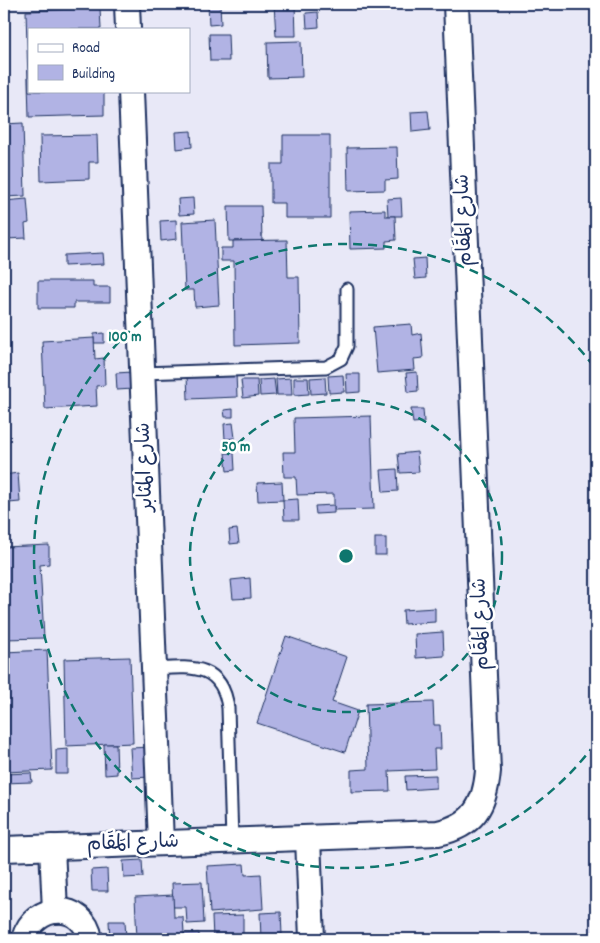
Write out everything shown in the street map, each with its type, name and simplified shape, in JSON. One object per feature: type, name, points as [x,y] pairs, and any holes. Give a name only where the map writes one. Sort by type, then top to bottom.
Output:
[{"type":"street","points":[[127,4],[128,28]]},
{"type":"street","name":"شارع المَقَام","points":[[4,849],[438,834],[468,821],[485,796],[488,771],[456,4]]},
{"type":"street","name":"شارع المثابر","points":[[130,92],[161,843]]},
{"type":"street","points":[[308,838],[312,939]]},
{"type":"street","points":[[52,847],[55,911]]},
{"type":"street","points":[[24,939],[31,923],[38,917],[55,911],[66,912],[76,916],[89,933],[90,939]]},
{"type":"lane","points":[[142,373],[326,367],[341,359],[347,346],[347,289]]},
{"type":"lane","points":[[154,669],[188,667],[200,669],[217,679],[223,686],[228,708],[232,840]]},
{"type":"building","points":[[208,4],[220,4],[221,24],[209,25]]},
{"type":"building","points":[[274,4],[295,4],[296,36],[276,36]]},
{"type":"building","points":[[100,8],[101,28],[28,28],[28,82],[26,11]]},
{"type":"building","points":[[318,12],[319,27],[307,28],[306,13]]},
{"type":"building","points":[[209,34],[228,34],[229,61],[210,61]]},
{"type":"building","points":[[301,41],[302,77],[268,78],[267,42]]},
{"type":"building","points":[[28,92],[104,92],[104,115],[29,117]]},
{"type":"building","points":[[428,111],[430,130],[412,132],[411,112]]},
{"type":"building","points":[[23,123],[25,196],[4,197],[4,124]]},
{"type":"building","points":[[191,131],[192,147],[177,149],[176,132]]},
{"type":"building","points":[[97,135],[98,162],[89,162],[89,179],[41,181],[40,136]]},
{"type":"building","points":[[283,135],[330,135],[330,218],[285,218],[285,203],[271,203],[271,164],[283,164]]},
{"type":"building","points":[[397,147],[398,179],[385,180],[385,190],[348,191],[347,148]]},
{"type":"building","points":[[193,198],[194,214],[179,215],[178,199]]},
{"type":"building","points":[[401,198],[402,216],[388,216],[387,199]]},
{"type":"building","points":[[27,199],[29,223],[25,224],[26,238],[6,239],[4,201]]},
{"type":"building","points":[[228,206],[261,206],[262,241],[229,241]]},
{"type":"building","points":[[385,210],[385,216],[395,216],[396,240],[386,241],[386,248],[350,249],[349,211]]},
{"type":"building","points":[[176,220],[177,239],[161,241],[160,221]]},
{"type":"building","points":[[215,220],[219,305],[195,307],[194,290],[185,290],[182,222]]},
{"type":"building","points":[[287,240],[288,277],[299,277],[300,343],[235,345],[234,261],[221,261],[221,248],[233,248],[233,241]]},
{"type":"building","points":[[103,253],[104,264],[64,266],[64,255]]},
{"type":"building","points":[[425,258],[426,278],[415,279],[413,259]]},
{"type":"building","points":[[38,281],[93,281],[93,287],[110,287],[110,302],[74,302],[74,308],[38,308]]},
{"type":"building","points":[[411,324],[412,335],[421,333],[423,358],[414,359],[415,370],[377,373],[373,327]]},
{"type":"building","points":[[104,333],[104,343],[94,343],[94,334]]},
{"type":"building","points":[[94,338],[95,359],[104,358],[105,385],[96,386],[97,406],[45,409],[42,341]]},
{"type":"building","points":[[132,372],[133,389],[117,390],[116,373]]},
{"type":"building","points":[[417,372],[418,391],[408,392],[406,373]]},
{"type":"building","points":[[236,374],[237,397],[188,399],[187,376]]},
{"type":"building","points":[[346,374],[360,374],[360,392],[347,393]]},
{"type":"building","points":[[343,375],[344,392],[329,393],[328,376]]},
{"type":"building","points":[[325,377],[326,393],[311,394],[310,378]]},
{"type":"building","points":[[291,378],[292,395],[277,395],[276,379]]},
{"type":"building","points":[[294,378],[308,378],[309,394],[294,395]]},
{"type":"building","points":[[274,379],[276,395],[260,396],[259,380]]},
{"type":"building","points":[[241,380],[257,380],[258,396],[243,398]]},
{"type":"building","points":[[233,409],[233,417],[225,417],[224,410]]},
{"type":"building","points":[[411,409],[423,409],[424,422],[413,423]]},
{"type":"building","points":[[371,416],[374,509],[334,510],[334,494],[297,495],[296,477],[284,477],[283,452],[295,452],[294,418]]},
{"type":"building","points":[[233,423],[235,438],[225,439],[224,424]]},
{"type":"building","points":[[417,452],[419,472],[400,473],[398,454]]},
{"type":"building","points":[[225,453],[234,453],[235,470],[227,471]]},
{"type":"building","points":[[397,469],[398,491],[383,492],[381,470]]},
{"type":"building","points":[[18,473],[20,502],[9,503],[8,494],[4,494],[4,475]]},
{"type":"building","points":[[282,482],[283,500],[258,501],[257,483]]},
{"type":"building","points":[[298,499],[299,520],[284,520],[283,500]]},
{"type":"building","points":[[334,505],[334,513],[316,514],[315,506]]},
{"type":"building","points":[[237,529],[239,543],[230,544],[229,530]]},
{"type":"building","points":[[375,538],[386,538],[386,555],[375,555]]},
{"type":"building","points":[[49,545],[49,564],[40,565],[44,638],[4,639],[4,547]]},
{"type":"building","points":[[250,578],[251,598],[233,599],[231,580]]},
{"type":"building","points":[[435,608],[435,622],[404,624],[403,610]]},
{"type":"building","points":[[443,632],[444,656],[416,658],[415,634]]},
{"type":"building","points":[[286,636],[347,657],[332,702],[358,711],[345,752],[257,723]]},
{"type":"building","points":[[47,650],[52,770],[4,772],[4,652]]},
{"type":"building","points":[[130,657],[133,743],[66,746],[64,659]]},
{"type":"building","points":[[433,702],[434,725],[440,725],[441,749],[434,749],[435,769],[389,771],[390,791],[351,792],[351,770],[368,769],[366,704]]},
{"type":"building","points":[[104,744],[116,744],[117,774],[105,775]]},
{"type":"building","points":[[151,747],[151,777],[132,778],[130,748]]},
{"type":"building","points":[[68,749],[68,774],[56,774],[56,750]]},
{"type":"building","points":[[31,773],[32,782],[4,783],[4,774]]},
{"type":"building","points":[[436,775],[436,788],[406,790],[405,776]]},
{"type":"building","points":[[142,860],[143,877],[124,878],[123,861]]},
{"type":"building","points":[[244,864],[245,875],[261,874],[263,909],[210,913],[207,866]]},
{"type":"building","points":[[107,869],[108,891],[92,891],[91,870]]},
{"type":"building","points":[[202,882],[204,923],[187,924],[186,907],[173,907],[172,883]]},
{"type":"building","points":[[173,895],[174,917],[183,917],[184,934],[199,933],[199,939],[137,939],[135,897]]},
{"type":"building","points":[[281,912],[282,935],[276,935],[277,939],[261,939],[260,913]]},
{"type":"building","points":[[243,915],[243,937],[213,938],[212,916]]},
{"type":"building","points":[[109,921],[125,921],[126,939],[110,939]]}]
